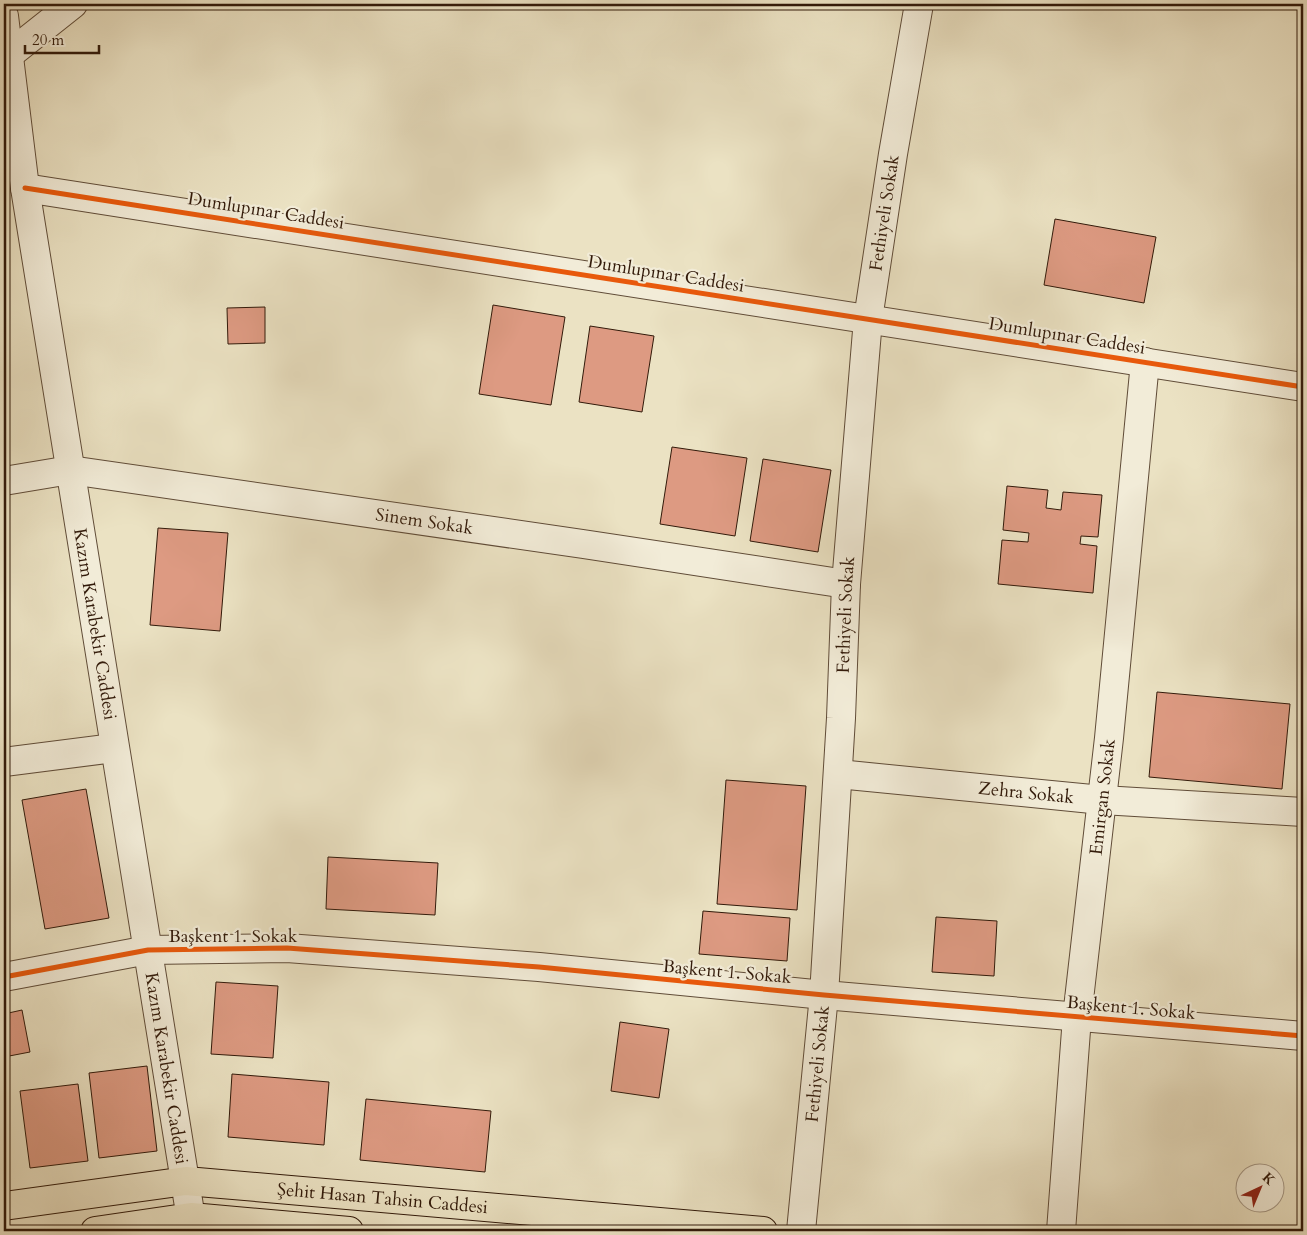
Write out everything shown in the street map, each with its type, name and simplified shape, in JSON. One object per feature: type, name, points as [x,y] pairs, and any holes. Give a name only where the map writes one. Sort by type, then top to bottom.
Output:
[{"type":"main road","name":"Şehit Hasan Tahsin Caddesi","points":[[4,1206],[186,1181],[764,1231]]},
{"type":"main road","name":"Şehit Hasan Tahsin Caddesi","points":[[95,1231],[192,1224],[349,1231]]},
{"type":"street","points":[[10,54],[73,4]]},
{"type":"street","name":"Fethiyeli Sokak","points":[[801,1231],[824,995],[838,774],[846,584],[868,319],[893,154],[920,4]]},
{"type":"street","name":"Kazım Karabekir Caddesi","points":[[4,16],[25,188],[192,1224]]},
{"type":"street","name":"Dumlupınar Caddesi","points":[[25,188],[1303,387]]},
{"type":"street","name":"Emirgan Sokak","points":[[1061,1231],[1078,1017],[1102,800],[1144,362]]},
{"type":"street","name":"Sinem Sokak","points":[[4,481],[70,470],[846,584]]},
{"type":"street","points":[[4,762],[114,748]]},
{"type":"street","name":"Zehra Sokak","points":[[838,774],[1102,800],[1303,812]]},
{"type":"street","name":"Başkent 1. Sokak","points":[[4,977],[148,950],[287,948],[539,967],[824,995],[1303,1036]]},
{"type":"building","points":[[1055,219],[1156,237],[1144,303],[1044,285]]},
{"type":"building","points":[[493,305],[565,317],[551,405],[479,394]]},
{"type":"building","points":[[265,307],[265,343],[228,344],[227,308]]},
{"type":"building","points":[[590,326],[654,336],[642,412],[579,402]]},
{"type":"building","points":[[672,447],[747,458],[735,536],[660,524]]},
{"type":"building","points":[[763,459],[831,470],[818,552],[750,541]]},
{"type":"building","points":[[1007,486],[1048,490],[1046,508],[1061,510],[1063,492],[1102,495],[1098,537],[1081,536],[1080,544],[1097,546],[1093,593],[998,584],[1002,540],[1028,542],[1029,533],[1003,530]]},
{"type":"building","points":[[158,528],[228,533],[220,631],[150,625]]},
{"type":"building","points":[[1157,692],[1290,704],[1282,789],[1149,777]]},
{"type":"building","points":[[726,780],[806,786],[797,910],[717,904]]},
{"type":"building","points":[[86,789],[109,918],[45,929],[22,800]]},
{"type":"building","points":[[328,857],[438,863],[435,915],[326,909]]},
{"type":"building","points":[[703,911],[790,918],[787,961],[699,954]]},
{"type":"building","points":[[936,917],[997,921],[994,976],[932,972]]},
{"type":"building","points":[[216,982],[278,986],[273,1058],[211,1054]]},
{"type":"building","points":[[22,1010],[30,1052],[4,1057],[4,1014]]},
{"type":"building","points":[[620,1022],[669,1029],[659,1098],[611,1091]]},
{"type":"building","points":[[147,1066],[157,1151],[99,1158],[89,1073]]},
{"type":"building","points":[[232,1074],[329,1082],[324,1145],[228,1137]]},
{"type":"building","points":[[78,1084],[88,1161],[30,1168],[20,1091]]},
{"type":"building","points":[[366,1099],[491,1111],[485,1172],[360,1160]]},
{"type":"cycle path","points":[[25,188],[1303,387]]},
{"type":"cycle path","points":[[4,977],[148,950],[287,948],[539,967],[824,995],[1303,1036]]}]
